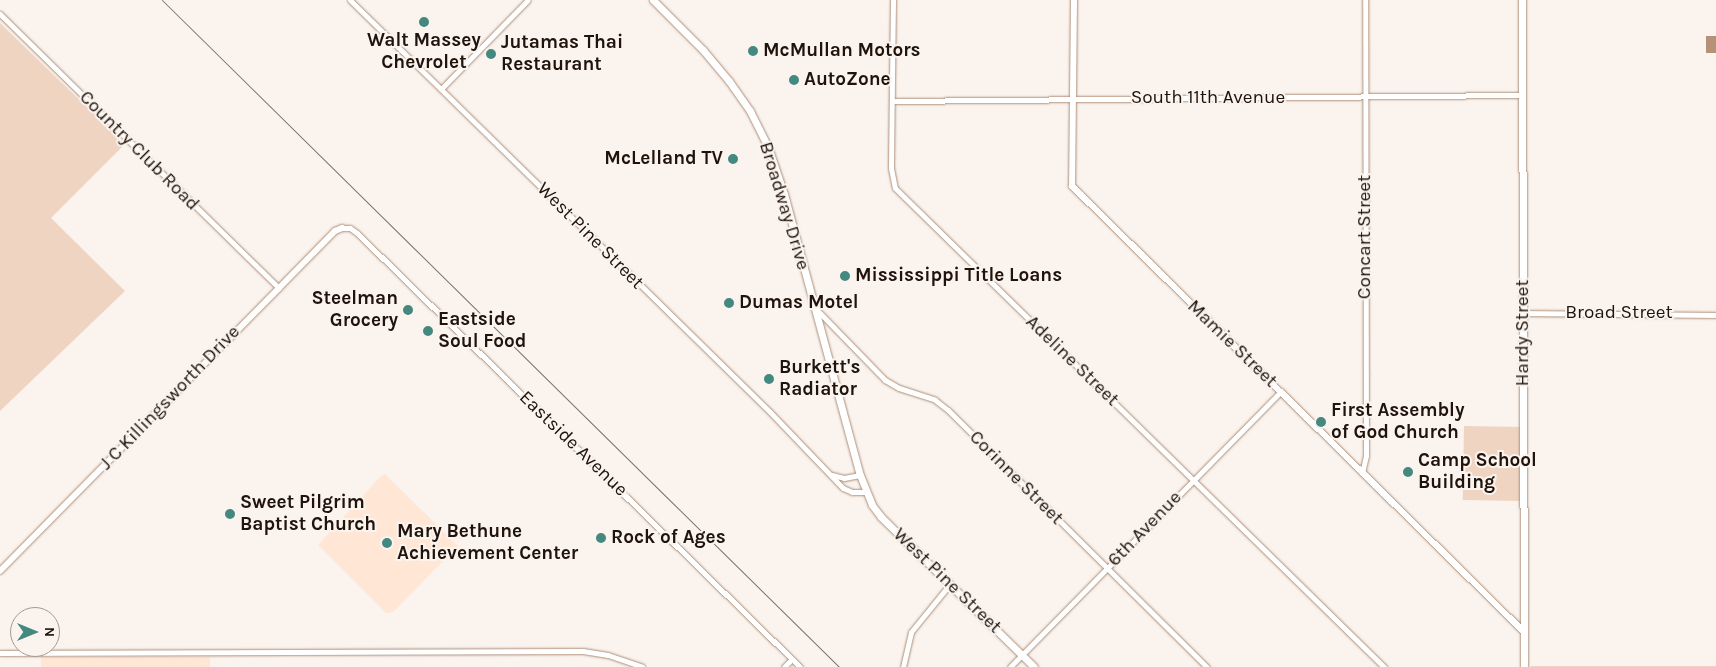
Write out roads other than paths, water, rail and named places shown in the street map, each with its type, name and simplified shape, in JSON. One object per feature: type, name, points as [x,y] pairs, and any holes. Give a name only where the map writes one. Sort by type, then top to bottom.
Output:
[{"type":"main road","name":"Broadway Drive","points":[[653,0],[722,72],[743,101],[760,130],[780,179],[860,475]]},
{"type":"main road","name":"Mamie Street","points":[[1074,0],[1072,186],[1524,632]]},
{"type":"main road","name":"Hardy Street","points":[[1522,0],[1524,667]]},
{"type":"main road","name":"J C Killingsworth Drive","points":[[0,571],[335,231],[342,228]]},
{"type":"main road","name":"West Pine Street","points":[[860,475],[866,492],[878,513],[1034,667]]},
{"type":"street","name":"West Pine Street","points":[[350,0],[846,490],[866,492]]},
{"type":"street","points":[[441,89],[528,0]]},
{"type":"street","name":"Adeline Street","points":[[893,0],[891,176],[897,191],[1384,667]]},
{"type":"street","name":"Concart Street","points":[[1362,474],[1366,454],[1364,0]]},
{"type":"street","name":"Country Club Road","points":[[0,14],[279,288]]},
{"type":"street","name":"South 11th Avenue","points":[[893,101],[1073,98],[1364,98],[1522,94]]},
{"type":"street","name":"Eastside Avenue","points":[[342,228],[350,228],[357,233],[800,667]]},
{"type":"street","name":"Corinne Street","points":[[814,307],[885,380],[899,388],[935,400],[948,410],[1207,667]]},
{"type":"street","name":"Broad Street","points":[[1523,313],[1716,315]]},
{"type":"street","name":"6th Avenue","points":[[1010,667],[1281,391]]},
{"type":"street","points":[[830,474],[844,478],[860,475]]},
{"type":"street","points":[[903,667],[911,632],[950,584]]},
{"type":"street","points":[[0,653],[583,651],[608,655],[642,667]]},
{"type":"street","points":[[784,667],[792,659]]},
{"type":"railway","points":[[162,0],[839,667]]},
{"type":"place","name":"Walt Massey Chevrolet","points":[[424,22]]},
{"type":"place","name":"McMullan Motors","points":[[753,51]]},
{"type":"place","name":"Jutamas Thai Restaurant","points":[[491,54]]},
{"type":"place","name":"AutoZone","points":[[794,80]]},
{"type":"place","name":"McLelland TV","points":[[733,159]]},
{"type":"place","name":"Mississippi Title Loans","points":[[845,276]]},
{"type":"place","name":"Dumas Motel","points":[[729,303]]},
{"type":"place","name":"Steelman Grocery","points":[[408,310]]},
{"type":"place","name":"Eastside Soul Food","points":[[428,331]]},
{"type":"place","name":"Burkett's Radiator","points":[[769,379]]},
{"type":"place","name":"First Assembly of God Church","points":[[1321,422]]},
{"type":"place","name":"Camp School Building","points":[[1408,472]]},
{"type":"place","name":"Sweet Pilgrim Baptist Church","points":[[230,514]]},
{"type":"place","name":"Rock of Ages","points":[[601,538]]},
{"type":"place","name":"Mary Bethune Achievement Center","points":[[387,543]]}]
